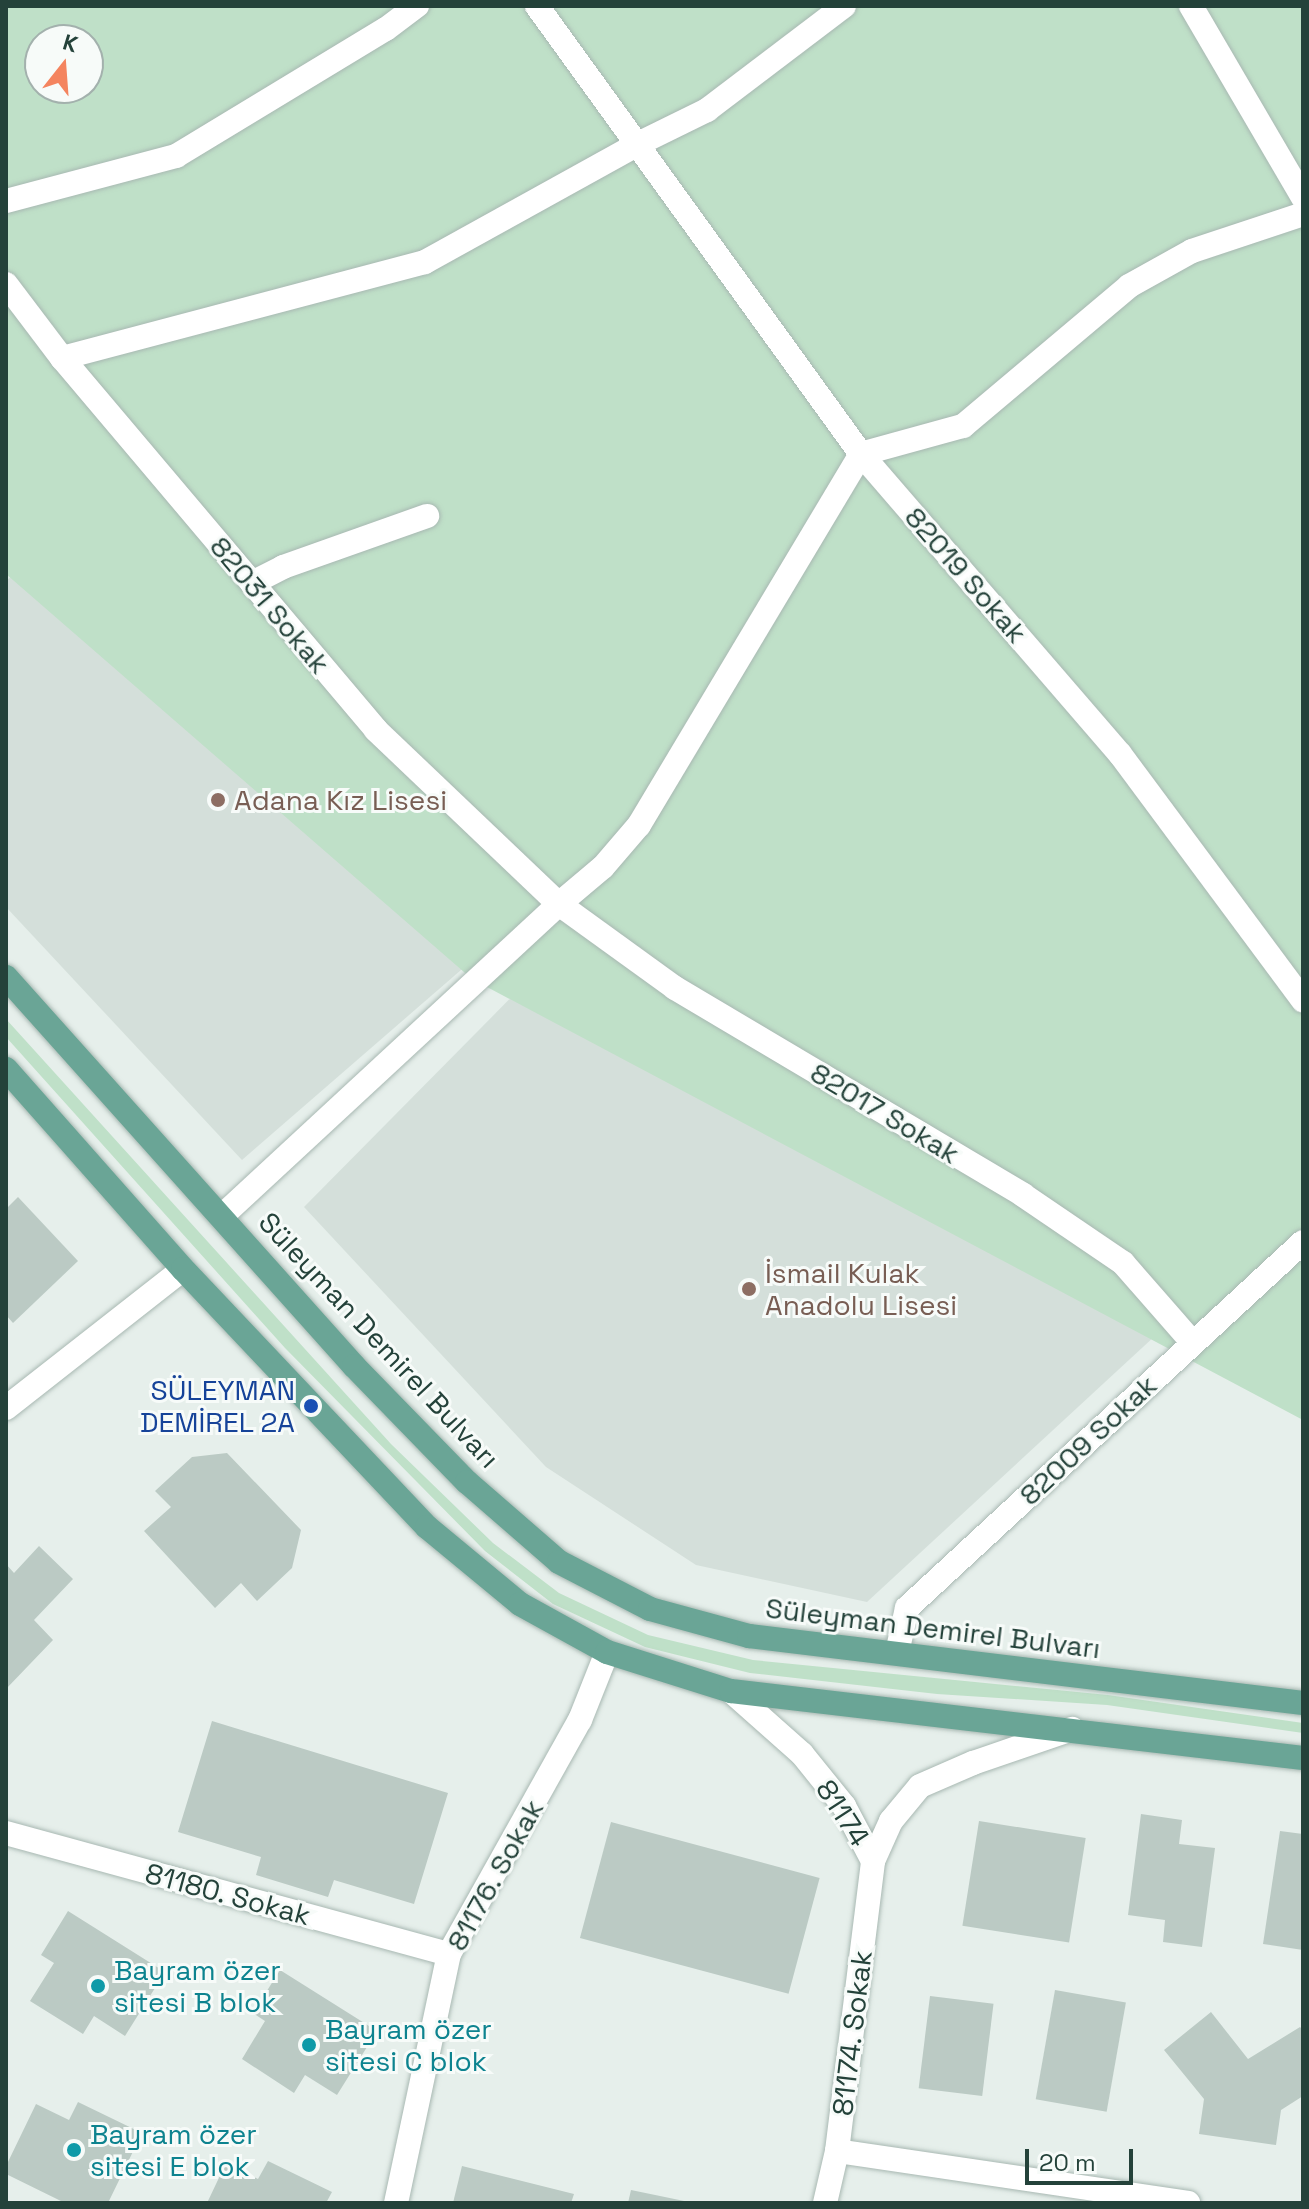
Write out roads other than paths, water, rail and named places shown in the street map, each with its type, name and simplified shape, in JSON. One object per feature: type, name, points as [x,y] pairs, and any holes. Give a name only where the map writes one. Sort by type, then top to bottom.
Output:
[{"type":"main road","name":"Süleyman Demirel Bulvarı","points":[[6,977],[354,1366],[467,1482],[559,1562],[650,1609],[734,1633],[1303,1703]]},
{"type":"main road","points":[[6,1069],[183,1269],[427,1527],[520,1604],[607,1652],[731,1691],[1074,1728],[1303,1758]]},
{"type":"street","points":[[6,201],[176,156],[386,29],[417,6]]},
{"type":"street","name":"82019 Sokak","points":[[537,6],[861,454],[1120,754],[1303,1000]]},
{"type":"street","points":[[62,358],[425,262],[638,144],[707,110],[844,6]]},
{"type":"street","points":[[1191,6],[1303,198]]},
{"type":"street","points":[[222,1216],[559,904],[603,867],[639,825],[861,454],[963,426],[1129,286],[1192,251],[1303,214]]},
{"type":"street","name":"82031 Sokak","points":[[6,284],[62,358],[376,730],[559,904]]},
{"type":"street","points":[[252,583],[283,567],[427,516]]},
{"type":"street","name":"82017 Sokak","points":[[559,904],[675,988],[1023,1195],[1111,1254],[1123,1263],[1193,1343]]},
{"type":"street","name":"82009 Sokak","points":[[897,1653],[907,1608],[1303,1242]]},
{"type":"street","points":[[6,1408],[183,1269]]},
{"type":"street","name":"81176. Sokak","points":[[396,2203],[449,1954],[580,1720],[607,1652]]},
{"type":"street","name":"81174","points":[[731,1691],[802,1754],[844,1806],[873,1861]]},
{"type":"street","name":"81174","points":[[873,1861],[891,1821],[920,1786],[973,1763],[1074,1728]]},
{"type":"street","name":"81180. Sokak","points":[[6,1833],[449,1954]]},
{"type":"street","name":"81174. Sokak","points":[[825,2203],[837,2151],[873,1861]]},
{"type":"street","points":[[837,2151],[1188,2203]]},
{"type":"place","name":"Adana Kız Lisesi","points":[[218,800]]},
{"type":"place","name":"İsmail Kulak Anadolu Lisesi","points":[[749,1289]]},
{"type":"place","name":"SÜLEYMAN DEMİREL 2A","points":[[311,1406]]},
{"type":"place","name":"Bayram özer sitesi B blok","points":[[98,1986]]},
{"type":"place","name":"Bayram özer sitesi C blok","points":[[309,2045]]},
{"type":"place","name":"Bayram özer sitesi E blok","points":[[74,2150]]}]
